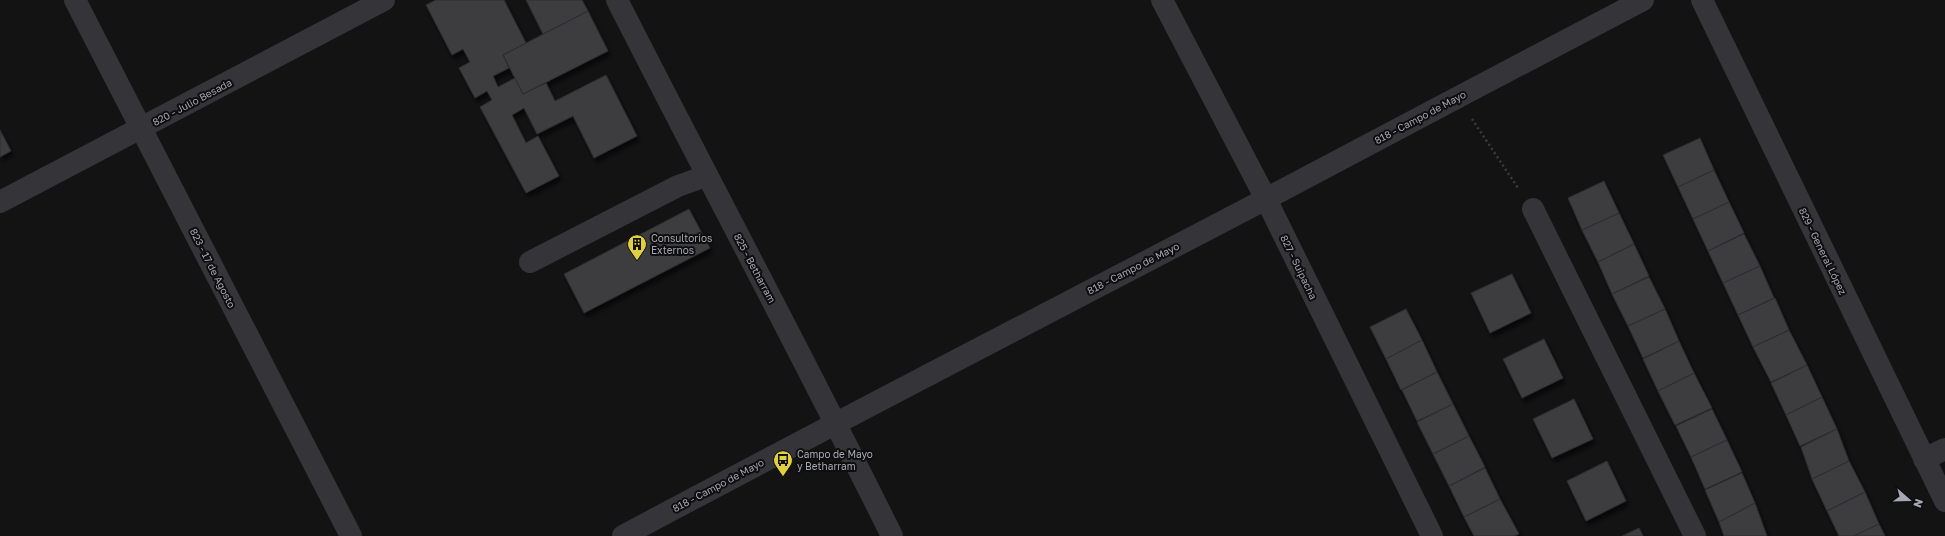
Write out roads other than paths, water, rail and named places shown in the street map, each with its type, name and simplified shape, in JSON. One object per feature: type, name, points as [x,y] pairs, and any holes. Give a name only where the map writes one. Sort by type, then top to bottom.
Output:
[{"type":"street","name":"823 - 17 de Agosto","points":[[75,0],[351,536]]},
{"type":"street","name":"820 - Julio Besada","points":[[0,202],[384,0]]},
{"type":"street","name":"825 - Betharram","points":[[617,0],[706,176],[836,422],[892,536]]},
{"type":"street","name":"827 - Suipacha","points":[[1162,0],[1266,199],[1432,536]]},
{"type":"street","name":"818 - Campo de Mayo","points":[[623,536],[836,422],[1266,199],[1457,96],[1643,0]]},
{"type":"street","name":"829 - General López","points":[[1702,0],[1945,501]]},
{"type":"street","points":[[530,262],[678,186],[706,176]]},
{"type":"street","points":[[1533,210],[1694,536]]},
{"type":"street","points":[[1924,459],[1945,449]]},
{"type":"place","name":"Consultorios Externos","points":[[637,261]]},
{"type":"place","name":"Campo de Mayo y Betharram","points":[[783,477]]}]
